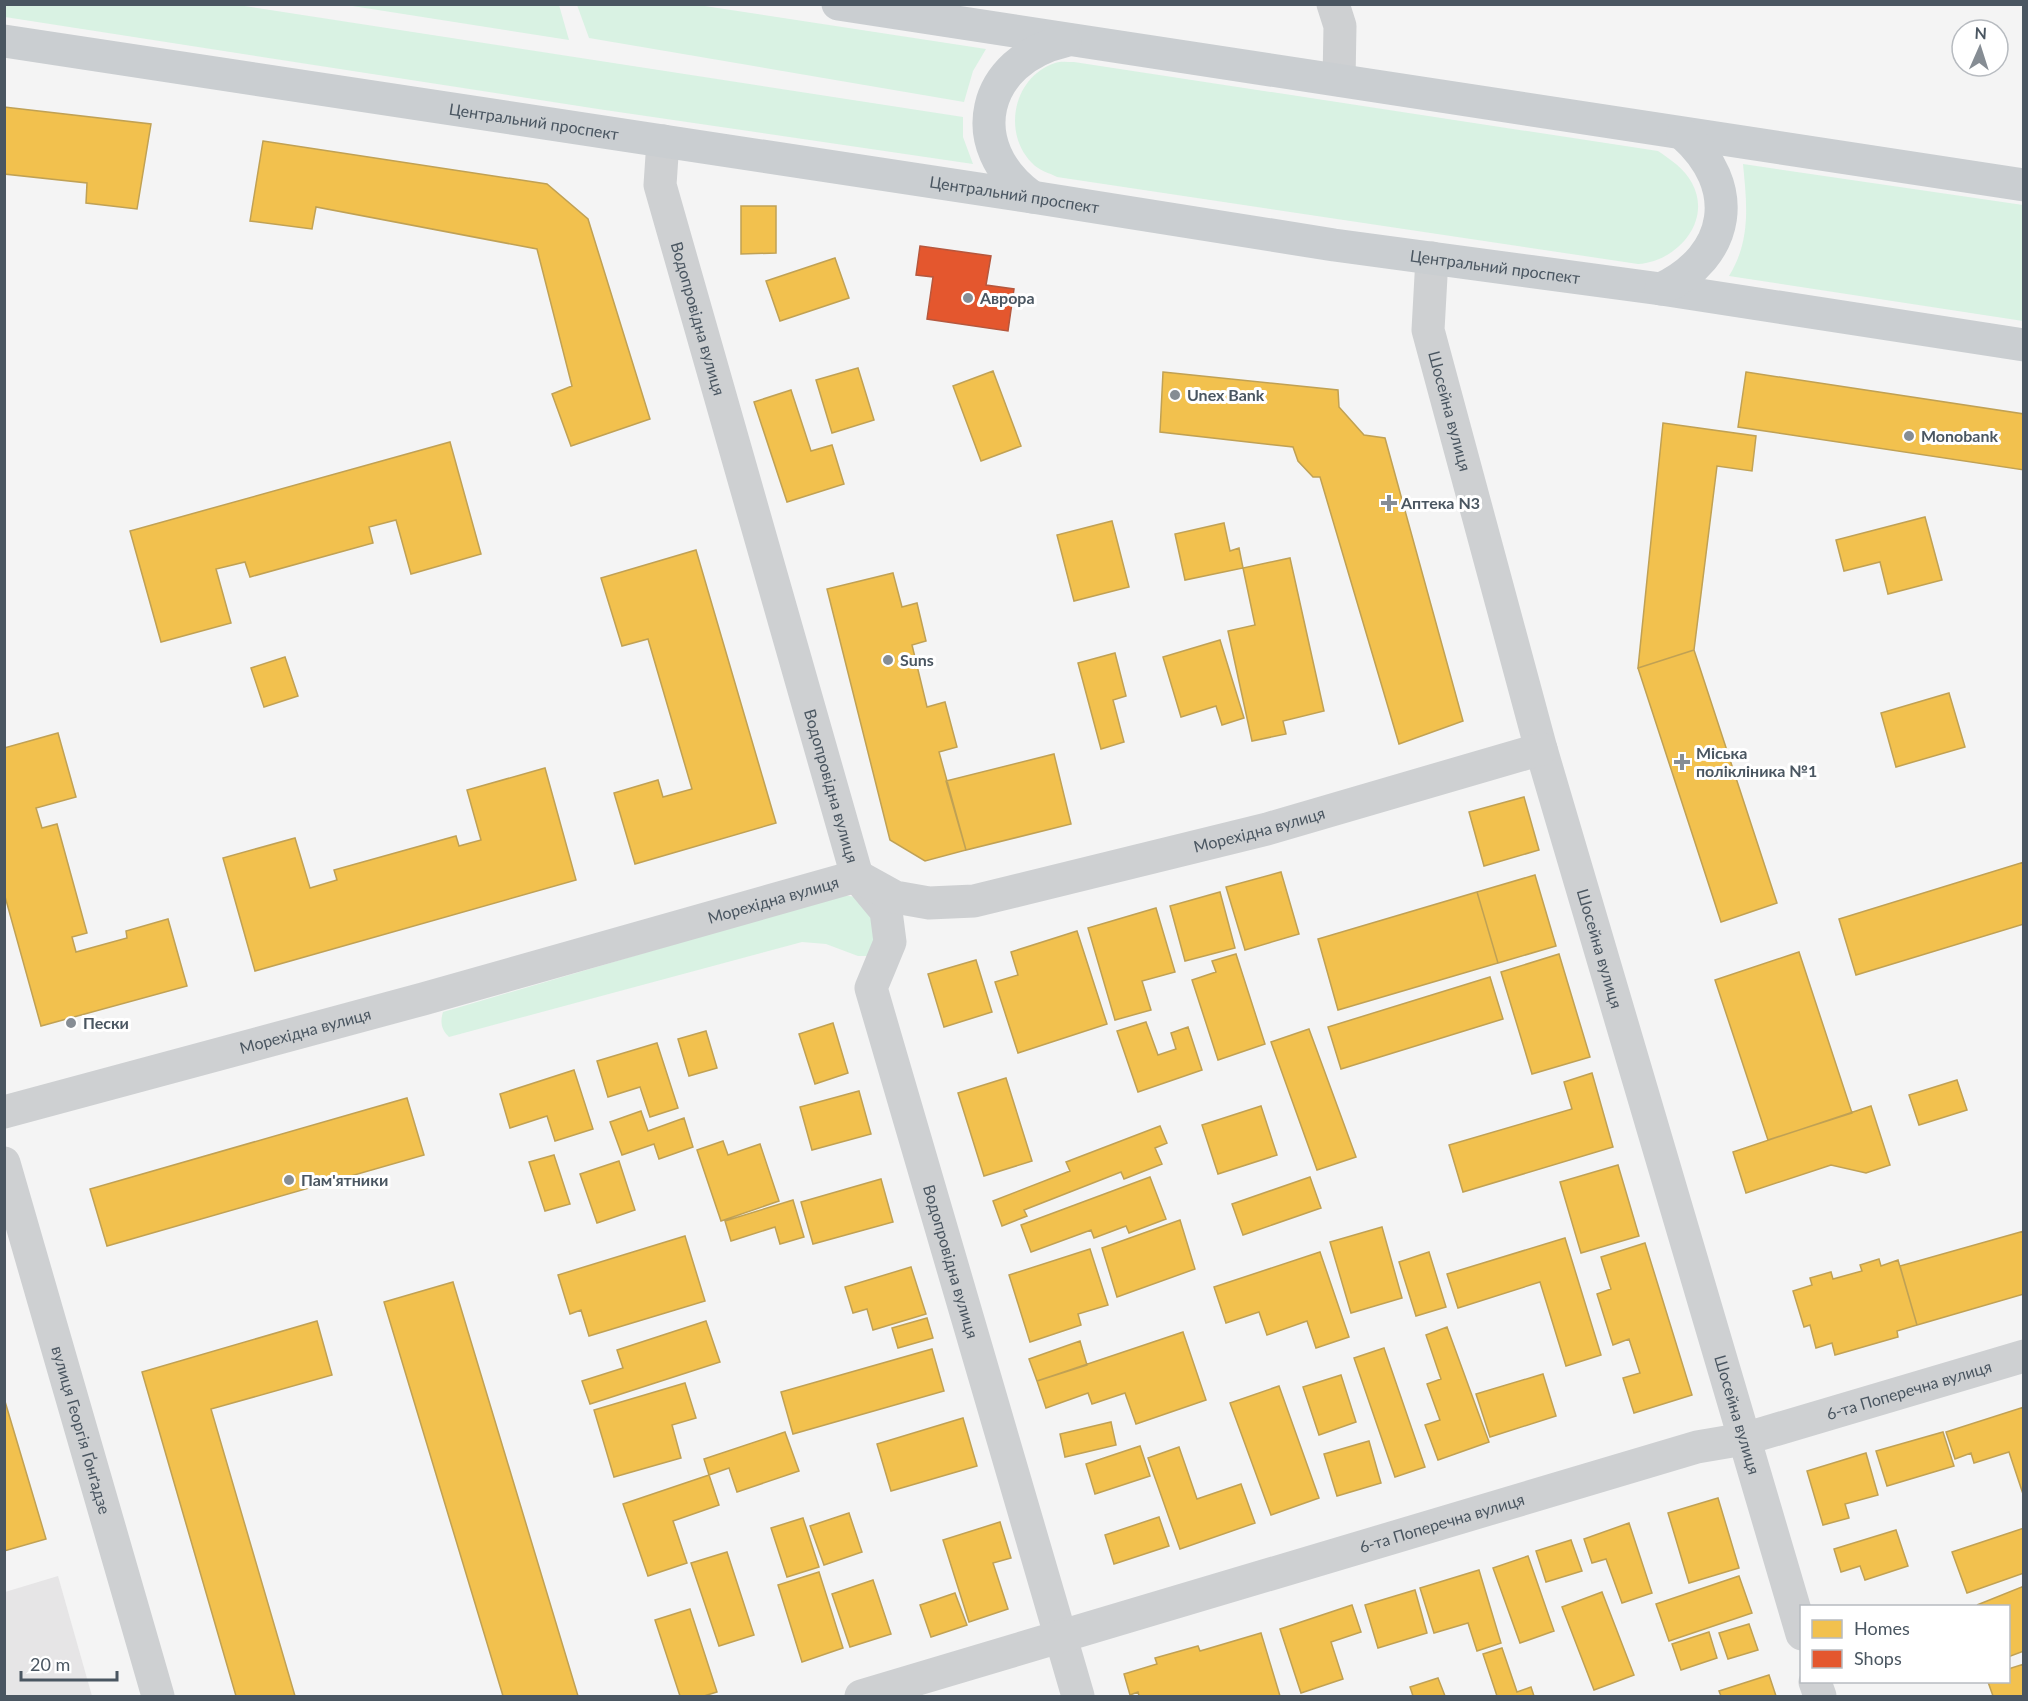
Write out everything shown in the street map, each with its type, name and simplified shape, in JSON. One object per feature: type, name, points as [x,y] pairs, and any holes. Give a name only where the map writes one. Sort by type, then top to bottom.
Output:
[{"type":"main road","points":[[838,4],[2024,185]]},
{"type":"main road","points":[[1032,196],[1016,185],[1003,170],[994,153],[989,134],[990,112],[994,95],[1014,64],[1046,45],[1067,40]]},
{"type":"main road","name":"Центральний проспект","points":[[4,41],[1032,196],[1334,245],[1660,289],[2024,345]]},
{"type":"main road","points":[[1660,289],[1682,279],[1700,263],[1713,243],[1720,221],[1721,196],[1715,172],[1702,151],[1683,134]]},
{"type":"street","points":[[1333,4],[1340,26],[1339,80]]},
{"type":"street","name":"Водопровідна вулиця","points":[[663,141],[660,185],[857,876],[886,911],[890,942],[871,988],[1078,1696]]},
{"type":"street","name":"Шосейна вулиця","points":[[1432,258],[1428,330],[1541,749],[1800,1627]]},
{"type":"street","name":"Морехідна вулиця","points":[[4,1112],[435,996],[857,876],[895,897],[929,903],[974,901],[1268,829],[1541,749]]},
{"type":"street","name":"вулиця Георгія Ґонґадзе","points":[[4,1163],[158,1696]]},
{"type":"street","name":"6-та Поперечна вулиця","points":[[861,1696],[1697,1447],[1744,1439],[2024,1356]]},
{"type":"shaded area","points":[[58,1576],[92,1696],[5,1696],[5,1592]]},
{"type":"green space","points":[[4,5],[238,5],[963,117],[963,137],[973,164],[598,109],[5,17]]},
{"type":"green space","points":[[346,5],[559,5],[569,40]]},
{"type":"green space","points":[[577,5],[698,5],[986,49],[973,71],[964,102],[589,38]]},
{"type":"green space","points":[[1057,62],[1074,62],[1658,151],[1677,165],[1689,178],[1697,198],[1698,212],[1687,237],[1677,248],[1652,262],[1638,264],[1057,177],[1034,165],[1023,151],[1017,137],[1016,107],[1029,80],[1041,70]]},
{"type":"green space","points":[[1743,164],[2023,205],[2023,321],[1729,276],[1741,249],[1746,222]]},
{"type":"green space","points":[[842,895],[856,897],[880,917],[873,956],[858,956],[826,944],[802,942],[449,1037],[441,1022],[443,1012]]},
{"type":"building: Homes","points":[[4,107],[151,124],[137,209],[86,203],[87,183],[4,174]]},
{"type":"building: Homes","points":[[263,141],[547,184],[588,219],[650,419],[571,446],[552,394],[572,386],[537,249],[316,207],[312,229],[250,221]]},
{"type":"building: Homes","points":[[741,206],[776,206],[776,253],[741,254]]},
{"type":"building: Homes","points":[[835,258],[849,298],[780,321],[766,281]]},
{"type":"building: Homes","points":[[858,368],[874,420],[832,433],[816,380]]},
{"type":"building: Homes","points":[[993,371],[1021,446],[981,461],[953,386]]},
{"type":"building: Homes","points":[[1163,372],[1338,390],[1339,407],[1364,435],[1385,438],[1463,721],[1399,744],[1320,477],[1313,477],[1298,461],[1293,447],[1160,432]]},
{"type":"building: Homes","points":[[1746,372],[2024,414],[2024,470],[1738,427]]},
{"type":"building: Homes","points":[[791,390],[811,451],[832,445],[844,484],[787,502],[754,402]]},
{"type":"building: Homes","points":[[1663,423],[1756,436],[1752,471],[1717,466],[1694,650],[1638,668]]},
{"type":"building: Homes","points":[[450,442],[481,554],[411,574],[396,520],[369,527],[373,543],[250,577],[245,562],[216,569],[231,623],[161,642],[130,531]]},
{"type":"building: Homes","points":[[1925,517],[1942,580],[1888,594],[1880,562],[1844,571],[1836,540]]},
{"type":"building: Homes","points":[[1112,521],[1129,587],[1074,601],[1057,535]]},
{"type":"building: Homes","points":[[1224,523],[1230,551],[1239,548],[1243,568],[1185,580],[1175,534]]},
{"type":"building: Homes","points":[[696,550],[776,823],[635,864],[614,793],[658,780],[663,797],[692,789],[648,639],[622,646],[601,578]]},
{"type":"building: Homes","points":[[1290,558],[1324,711],[1283,721],[1286,734],[1252,741],[1228,631],[1255,625],[1243,568]]},
{"type":"building: Homes","points":[[893,573],[902,607],[917,603],[926,641],[912,645],[927,707],[945,702],[957,747],[939,752],[966,850],[925,861],[890,840],[827,589]]},
{"type":"building: Homes","points":[[1220,640],[1244,718],[1222,725],[1216,706],[1181,717],[1163,657]]},
{"type":"building: Homes","points":[[1694,650],[1777,903],[1721,922],[1638,668]]},
{"type":"building: Homes","points":[[1115,653],[1126,696],[1113,700],[1124,742],[1101,749],[1078,663]]},
{"type":"building: Homes","points":[[285,657],[298,696],[264,707],[251,668]]},
{"type":"building: Homes","points":[[1949,693],[1965,747],[1896,767],[1881,713]]},
{"type":"building: Homes","points":[[58,733],[76,797],[36,808],[42,828],[57,824],[87,933],[72,937],[76,952],[127,938],[126,931],[168,919],[187,986],[41,1026],[4,893],[4,748]]},
{"type":"building: Homes","points":[[1054,754],[1071,824],[966,850],[946,781]]},
{"type":"building: Homes","points":[[545,768],[576,880],[255,971],[223,858],[295,838],[310,888],[337,880],[334,870],[456,836],[459,846],[481,840],[467,790]]},
{"type":"building: Homes","points":[[1524,797],[1539,850],[1484,866],[1469,812]]},
{"type":"building: Homes","points":[[2024,862],[2024,924],[1856,975],[1839,919]]},
{"type":"building: Homes","points":[[1281,872],[1299,934],[1245,950],[1226,887]]},
{"type":"building: Homes","points":[[1535,875],[1556,946],[1498,963],[1477,892]]},
{"type":"building: Homes","points":[[1220,892],[1235,948],[1185,961],[1170,906]]},
{"type":"building: Homes","points":[[1477,892],[1498,963],[1338,1010],[1318,939]]},
{"type":"building: Homes","points":[[1156,908],[1175,972],[1142,981],[1151,1010],[1115,1020],[1088,928]]},
{"type":"building: Homes","points":[[1077,931],[1107,1024],[1018,1053],[995,982],[1018,975],[1011,952]]},
{"type":"building: Homes","points":[[1799,952],[1852,1113],[1768,1140],[1715,980]]},
{"type":"building: Homes","points":[[1236,954],[1265,1044],[1218,1060],[1192,980],[1216,972],[1212,961]]},
{"type":"building: Homes","points":[[1559,954],[1590,1057],[1532,1074],[1501,972]]},
{"type":"building: Homes","points":[[976,960],[992,1012],[944,1027],[928,974]]},
{"type":"building: Homes","points":[[1490,977],[1503,1019],[1341,1069],[1328,1027]]},
{"type":"building: Homes","points":[[1146,1022],[1158,1055],[1176,1049],[1171,1033],[1188,1027],[1202,1070],[1138,1092],[1117,1031]]},
{"type":"building: Homes","points":[[833,1023],[848,1073],[815,1084],[799,1034]]},
{"type":"building: Homes","points":[[1309,1029],[1356,1157],[1317,1170],[1271,1042]]},
{"type":"building: Homes","points":[[706,1031],[717,1068],[689,1076],[678,1039]]},
{"type":"building: Homes","points":[[657,1043],[678,1108],[650,1117],[640,1087],[608,1097],[597,1061]]},
{"type":"building: Homes","points":[[574,1070],[593,1129],[555,1141],[547,1116],[510,1128],[500,1094]]},
{"type":"building: Homes","points":[[1592,1073],[1613,1147],[1463,1192],[1449,1145],[1572,1109],[1564,1082]]},
{"type":"building: Homes","points":[[1006,1078],[1032,1161],[984,1176],[958,1093]]},
{"type":"building: Homes","points":[[1957,1080],[1967,1110],[1919,1125],[1909,1095]]},
{"type":"building: Homes","points":[[859,1091],[871,1134],[812,1150],[800,1107]]},
{"type":"building: Homes","points":[[407,1098],[424,1155],[107,1246],[90,1189]]},
{"type":"building: Homes","points":[[1261,1106],[1277,1155],[1218,1174],[1202,1125]]},
{"type":"building: Homes","points":[[1871,1106],[1890,1165],[1866,1173],[1831,1165],[1746,1193],[1733,1152]]},
{"type":"building: Homes","points":[[641,1111],[648,1131],[684,1118],[693,1147],[659,1159],[654,1144],[622,1155],[610,1122]]},
{"type":"building: Homes","points":[[1160,1126],[1167,1143],[1155,1148],[1162,1164],[1124,1179],[1121,1172],[1024,1210],[1027,1216],[1002,1226],[993,1201],[1070,1171],[1066,1162]]},
{"type":"building: Homes","points":[[723,1141],[728,1155],[760,1144],[779,1201],[721,1221],[697,1150]]},
{"type":"building: Homes","points":[[554,1155],[570,1204],[545,1211],[529,1162]]},
{"type":"building: Homes","points":[[619,1161],[635,1210],[597,1223],[580,1174]]},
{"type":"building: Homes","points":[[1618,1165],[1639,1236],[1581,1253],[1560,1182]]},
{"type":"building: Homes","points":[[1150,1177],[1166,1219],[1129,1233],[1126,1226],[1094,1238],[1091,1230],[1031,1252],[1021,1225]]},
{"type":"building: Homes","points":[[1310,1177],[1321,1208],[1243,1235],[1232,1204]]},
{"type":"building: Homes","points":[[881,1179],[893,1222],[813,1244],[801,1202]]},
{"type":"building: Homes","points":[[793,1200],[804,1237],[780,1244],[775,1227],[731,1241],[725,1221]]},
{"type":"building: Homes","points":[[1180,1220],[1195,1269],[1117,1297],[1102,1248]]},
{"type":"building: Homes","points":[[1382,1227],[1402,1298],[1351,1313],[1330,1242]]},
{"type":"building: Homes","points":[[2024,1231],[2024,1294],[1917,1325],[1900,1266]]},
{"type":"building: Homes","points":[[685,1236],[705,1301],[589,1336],[581,1310],[570,1314],[558,1275]]},
{"type":"building: Homes","points":[[1565,1238],[1601,1355],[1566,1366],[1540,1282],[1458,1308],[1447,1274]]},
{"type":"building: Homes","points":[[1645,1243],[1692,1395],[1634,1413],[1623,1378],[1640,1373],[1629,1339],[1613,1345],[1597,1294],[1611,1289],[1601,1257]]},
{"type":"building: Homes","points":[[1090,1249],[1108,1305],[1078,1314],[1081,1325],[1030,1342],[1009,1275]]},
{"type":"building: Homes","points":[[1320,1252],[1349,1337],[1316,1348],[1307,1321],[1267,1335],[1259,1312],[1226,1323],[1214,1287]]},
{"type":"building: Homes","points":[[1429,1252],[1446,1307],[1416,1316],[1399,1262]]},
{"type":"building: Homes","points":[[1879,1259],[1881,1266],[1898,1260],[1917,1325],[1897,1331],[1898,1337],[1835,1355],[1832,1343],[1816,1348],[1810,1325],[1804,1327],[1793,1291],[1812,1285],[1810,1278],[1831,1272],[1833,1279],[1862,1271],[1860,1265]]},
{"type":"building: Homes","points":[[911,1267],[926,1314],[873,1330],[867,1309],[853,1313],[845,1287]]},
{"type":"building: Homes","points":[[453,1282],[578,1696],[503,1696],[384,1302]]},
{"type":"building: Homes","points":[[927,1318],[933,1338],[898,1348],[892,1328]]},
{"type":"building: Homes","points":[[317,1321],[332,1375],[211,1409],[295,1696],[236,1696],[142,1372]]},
{"type":"building: Homes","points":[[706,1321],[720,1362],[590,1404],[582,1381],[623,1368],[617,1350]]},
{"type":"building: Homes","points":[[1447,1327],[1489,1442],[1438,1460],[1425,1425],[1440,1420],[1427,1384],[1441,1379],[1426,1335]]},
{"type":"building: Homes","points":[[1183,1332],[1206,1400],[1136,1424],[1125,1393],[1092,1404],[1088,1393],[1046,1408],[1037,1381]]},
{"type":"building: Homes","points":[[1080,1341],[1087,1365],[1037,1381],[1029,1359]]},
{"type":"building: Homes","points":[[1384,1348],[1425,1467],[1395,1477],[1354,1358]]},
{"type":"building: Homes","points":[[932,1349],[944,1391],[793,1434],[781,1392]]},
{"type":"building: Homes","points":[[1543,1374],[1556,1416],[1490,1437],[1476,1394]]},
{"type":"building: Homes","points":[[1341,1375],[1356,1422],[1319,1435],[1303,1387]]},
{"type":"building: Homes","points":[[685,1383],[696,1418],[672,1425],[681,1458],[614,1477],[594,1410]]},
{"type":"building: Homes","points":[[1279,1386],[1319,1498],[1271,1515],[1230,1403]]},
{"type":"building: Homes","points":[[4,1398],[46,1539],[4,1551]]},
{"type":"building: Homes","points":[[2024,1407],[2024,1497],[2009,1452],[1974,1463],[1971,1453],[1955,1459],[1946,1432]]},
{"type":"building: Homes","points":[[963,1418],[977,1466],[891,1491],[877,1444]]},
{"type":"building: Homes","points":[[1111,1422],[1116,1445],[1065,1457],[1060,1434]]},
{"type":"building: Homes","points":[[785,1432],[799,1471],[737,1492],[729,1468],[709,1475],[704,1459]]},
{"type":"building: Homes","points":[[1943,1432],[1954,1466],[1887,1486],[1876,1451]]},
{"type":"building: Homes","points":[[1369,1441],[1381,1483],[1337,1496],[1324,1454]]},
{"type":"building: Homes","points":[[1140,1446],[1150,1476],[1095,1494],[1086,1464]]},
{"type":"building: Homes","points":[[1179,1447],[1197,1499],[1241,1484],[1255,1523],[1180,1549],[1148,1458]]},
{"type":"building: Homes","points":[[1866,1453],[1878,1495],[1845,1504],[1849,1518],[1823,1525],[1807,1471]]},
{"type":"building: Homes","points":[[709,1475],[719,1505],[673,1521],[687,1563],[648,1576],[623,1504]]},
{"type":"building: Homes","points":[[1718,1498],[1739,1568],[1689,1583],[1668,1513]]},
{"type":"building: Homes","points":[[849,1513],[862,1552],[824,1565],[810,1526]]},
{"type":"building: Homes","points":[[1159,1517],[1169,1546],[1114,1564],[1105,1535]]},
{"type":"building: Homes","points":[[803,1518],[819,1567],[787,1577],[771,1528]]},
{"type":"building: Homes","points":[[1000,1522],[1011,1558],[993,1563],[1008,1609],[969,1622],[943,1540]]},
{"type":"building: Homes","points":[[1629,1523],[1652,1593],[1622,1603],[1606,1559],[1592,1563],[1584,1539]]},
{"type":"building: Homes","points":[[2024,1528],[2024,1573],[1967,1593],[1952,1552]]},
{"type":"building: Homes","points":[[1896,1530],[1908,1566],[1865,1580],[1860,1566],[1841,1572],[1834,1549]]},
{"type":"building: Homes","points":[[1571,1540],[1582,1571],[1546,1582],[1536,1551]]},
{"type":"building: Homes","points":[[727,1552],[754,1635],[719,1646],[691,1563]]},
{"type":"building: Homes","points":[[1528,1556],[1554,1631],[1520,1643],[1493,1568]]},
{"type":"building: Homes","points":[[1479,1570],[1501,1643],[1477,1651],[1468,1623],[1434,1633],[1420,1588]]},
{"type":"building: Homes","points":[[819,1572],[843,1648],[802,1662],[778,1585]]},
{"type":"building: Homes","points":[[1739,1576],[1752,1613],[1669,1641],[1656,1604]]},
{"type":"building: Homes","points":[[873,1580],[891,1634],[850,1647],[832,1594]]},
{"type":"building: Homes","points":[[2024,1586],[2024,1651],[2010,1656],[2010,1605],[1977,1605]]},
{"type":"building: Homes","points":[[1415,1590],[1427,1633],[1378,1648],[1365,1605]]},
{"type":"building: Homes","points":[[1602,1592],[1634,1675],[1594,1690],[1562,1607]]},
{"type":"building: Homes","points":[[955,1593],[967,1625],[931,1637],[920,1605]]},
{"type":"building: Homes","points":[[1352,1605],[1361,1632],[1331,1642],[1343,1679],[1301,1693],[1280,1629]]},
{"type":"building: Homes","points":[[690,1609],[717,1692],[704,1696],[680,1696],[655,1620]]},
{"type":"building: Homes","points":[[1749,1624],[1758,1650],[1728,1659],[1719,1633]]},
{"type":"building: Homes","points":[[1709,1632],[1717,1658],[1681,1670],[1672,1644]]},
{"type":"building: Homes","points":[[1261,1633],[1280,1696],[1139,1696],[1138,1692],[1130,1695],[1124,1674],[1157,1664],[1155,1658],[1198,1646],[1200,1651]]},
{"type":"building: Homes","points":[[1502,1648],[1517,1692],[1531,1687],[1534,1696],[1497,1696],[1483,1654]]},
{"type":"building: Homes","points":[[2024,1664],[2024,1696],[1993,1696],[1988,1683],[2010,1683],[2010,1668]]},
{"type":"building: Homes","points":[[1769,1675],[1776,1696],[1721,1696],[1719,1691]]},
{"type":"building: Homes","points":[[1438,1678],[1445,1696],[1413,1696],[1410,1687]]},
{"type":"building: Shops","points":[[920,246],[991,256],[986,285],[1014,289],[1008,331],[927,319],[933,277],[916,275]]},
{"type":"place","name":"Аврора","points":[[968,298]]},
{"type":"place","name":"Unex Bank","points":[[1175,395]]},
{"type":"place","name":"Monobank","points":[[1909,436]]},
{"type":"place","name":"Аптека N3","points":[[1389,503]]},
{"type":"place","name":"Suns","points":[[888,660]]},
{"type":"place","name":"Міська полікліника №1","points":[[1682,762]]},
{"type":"place","name":"Пески","points":[[71,1023]]},
{"type":"place","name":"Пам'ятники","points":[[289,1180]]}]
